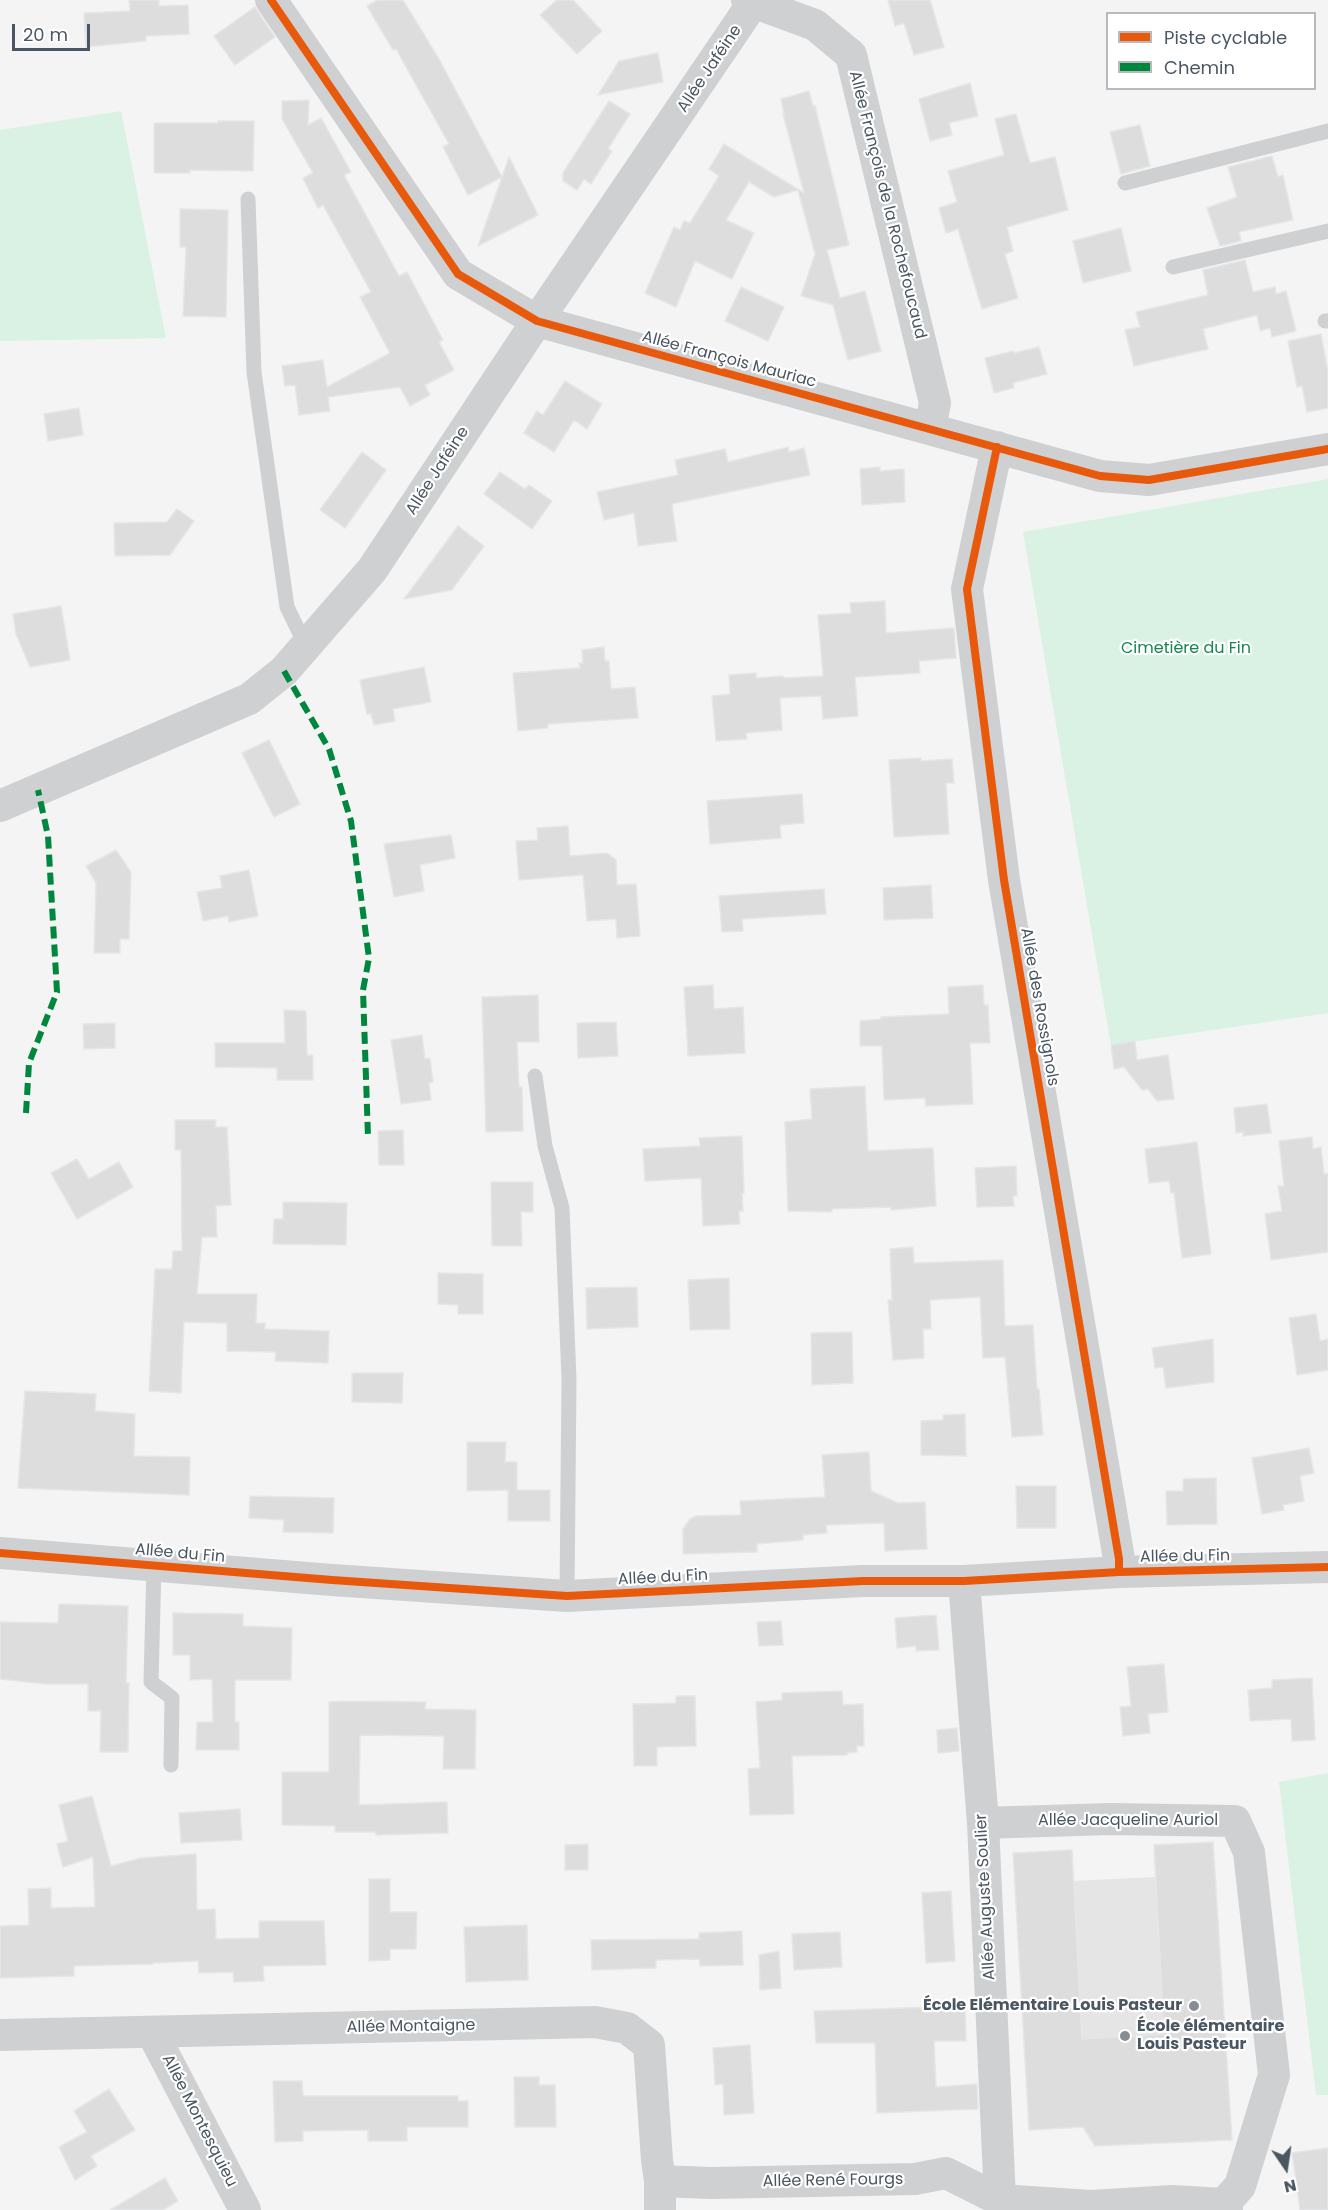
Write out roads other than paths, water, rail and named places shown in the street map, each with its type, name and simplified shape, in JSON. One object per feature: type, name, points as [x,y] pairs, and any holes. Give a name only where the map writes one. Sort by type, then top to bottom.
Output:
[{"type":"street","name":"Allée François Mauriac","points":[[272,0],[458,274],[537,321],[1100,476],[1149,480],[1328,449]]},
{"type":"street","name":"Allée Jaféine","points":[[0,806],[249,699],[284,671],[372,570],[752,1]]},
{"type":"street","name":"Allée François de la Rochefoucaud","points":[[752,1],[815,25],[851,55],[935,404],[930,429]]},
{"type":"street","name":"Allée des Rossignols","points":[[997,447],[967,589],[1004,880],[1119,1559],[1119,1572]]},
{"type":"street","name":"Allée du Fin","points":[[0,1553],[567,1596],[863,1581],[964,1581],[1119,1572],[1328,1567]]},
{"type":"street","name":"Allée Auguste Soulier","points":[[964,1581],[983,1823],[1000,2200]]},
{"type":"street","name":"Allée Jacqueline Auriol","points":[[983,1823],[1110,1819],[1235,1821],[1249,1852],[1274,2074],[1240,2186],[1225,2207]]},
{"type":"street","name":"Allée Montaigne","points":[[0,2035],[595,2022],[627,2028],[650,2045],[660,2195]]},
{"type":"street","name":"Allée Montesquieu","points":[[152,2032],[245,2210]]},
{"type":"street","name":"Allée René Fourgs","points":[[660,2195],[710,2183],[915,2180],[946,2173],[1000,2200]]},
{"type":"street","points":[[1000,2200],[1091,2206],[1172,2201],[1225,2207]]},
{"type":"lane","points":[[1125,183],[1328,131]]},
{"type":"lane","points":[[248,200],[254,372],[287,607],[306,646]]},
{"type":"lane","points":[[1173,267],[1328,231]]},
{"type":"lane","points":[[535,1076],[546,1146],[562,1208],[569,1379],[567,1596]]},
{"type":"lane","points":[[154,1565],[151,1682],[172,1698],[171,1765]]},
{"type":"place","name":"École Elémentaire Louis Pasteur","points":[[1194,2006]]},
{"type":"place","name":"École élémentaire Louis Pasteur","points":[[1125,2036]]},
{"type":"park label","name":"Cimetière du Fin","points":[[1186,649]]}]
